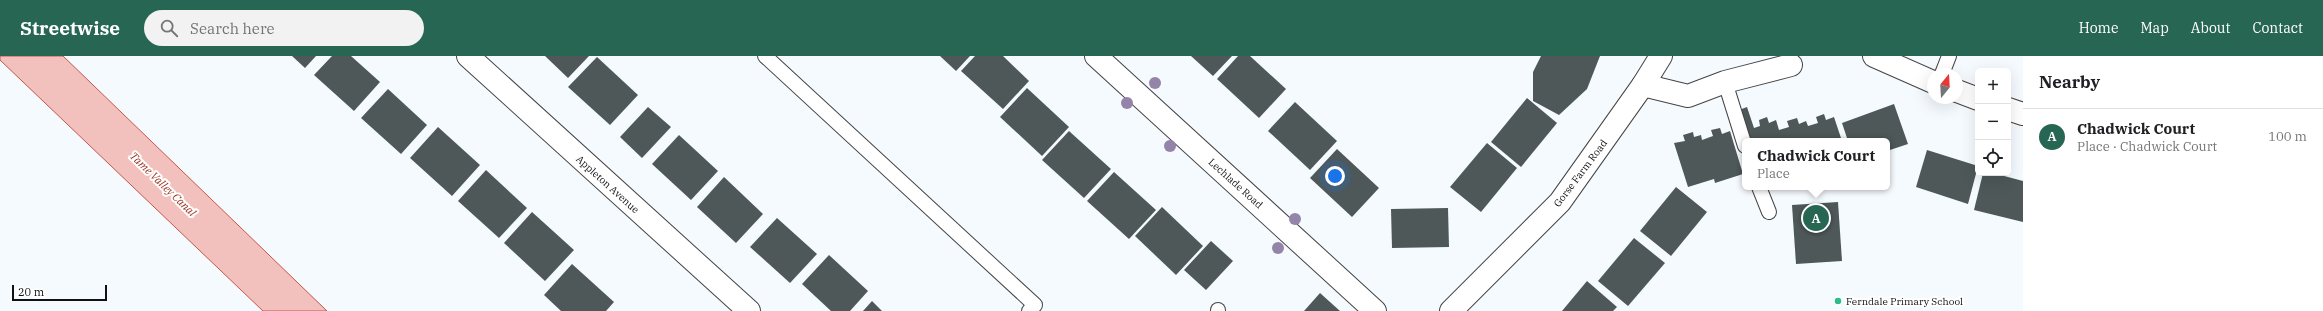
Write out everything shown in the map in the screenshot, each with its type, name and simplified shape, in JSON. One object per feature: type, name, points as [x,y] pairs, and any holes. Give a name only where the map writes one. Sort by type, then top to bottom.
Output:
[{"type":"street","name":"Appleton Avenue","points":[[468,56],[749,311]]},
{"type":"street","name":"Lechlade Road","points":[[1096,56],[1375,311]]},
{"type":"street","name":"Gorse Farm Road","points":[[1451,311],[1560,202],[1643,85],[1660,56]]},
{"type":"street","points":[[1874,56],[1927,79]]},
{"type":"street","points":[[1643,85],[1688,96],[1725,82],[1791,65]]},
{"type":"street","points":[[1963,93],[1975,98]]},
{"type":"street","points":[[2011,110],[2023,114]]},
{"type":"lane","points":[[765,56],[1035,309]]},
{"type":"lane","points":[[1944,68],[1949,56]]},
{"type":"lane","points":[[1725,82],[1742,138]]},
{"type":"lane","points":[[1760,190],[1769,212]]},
{"type":"water","name":"Tame Valley Canal","points":[[0,56],[63,56],[327,311],[263,311],[0,60]]},
{"type":"building","points":[[292,56],[316,56],[305,68]]},
{"type":"building","points":[[332,56],[351,56],[380,82],[354,111],[314,75]]},
{"type":"building","points":[[545,56],[589,56],[568,78]]},
{"type":"building","points":[[940,56],[970,56],[956,71]]},
{"type":"building","points":[[975,56],[1003,56],[1029,81],[1003,109],[961,71]]},
{"type":"building","points":[[1191,56],[1232,56],[1213,76]]},
{"type":"building","points":[[1238,56],[1250,56],[1286,89],[1259,118],[1217,79]]},
{"type":"building","points":[[1541,56],[1600,56],[1587,89],[1559,115],[1533,101],[1533,72]]},
{"type":"building","points":[[597,57],[638,95],[610,125],[568,87]]},
{"type":"building","points":[[1027,88],[1069,127],[1042,156],[1000,117]]},
{"type":"building","points":[[388,89],[427,125],[401,154],[361,118]]},
{"type":"building","points":[[1527,98],[1557,123],[1521,167],[1491,142]]},
{"type":"building","points":[[1295,102],[1337,141],[1310,170],[1268,131]]},
{"type":"building","points":[[1894,104],[1908,144],[1890,150],[1890,138],[1847,138],[1842,123]]},
{"type":"building","points":[[648,107],[671,127],[642,158],[620,137]]},
{"type":"building","points":[[1747,107],[1754,128],[1760,126],[1759,120],[1767,117],[1769,123],[1776,120],[1779,130],[1789,127],[1787,121],[1797,118],[1799,124],[1806,121],[1808,126],[1818,123],[1816,117],[1824,114],[1826,120],[1834,117],[1841,138],[1749,138],[1739,110]]},
{"type":"building","points":[[438,127],[480,165],[452,196],[410,158]]},
{"type":"building","points":[[1720,128],[1722,134],[1730,131],[1742,174],[1715,183],[1714,179],[1688,187],[1674,143],[1685,141],[1683,135],[1693,132],[1694,137],[1701,135],[1702,140],[1713,136],[1711,130]]},
{"type":"building","points":[[1069,131],[1111,169],[1084,198],[1042,160]]},
{"type":"building","points":[[679,135],[718,171],[691,200],[652,164]]},
{"type":"building","points":[[1487,143],[1517,168],[1481,212],[1450,187]]},
{"type":"building","points":[[1337,149],[1379,188],[1352,217],[1310,178]]},
{"type":"building","points":[[1927,150],[1975,165],[1975,176],[1968,204],[1916,187]]},
{"type":"building","points":[[486,170],[527,208],[499,238],[458,201]]},
{"type":"building","points":[[1114,172],[1156,210],[1129,239],[1087,201]]},
{"type":"building","points":[[1982,176],[2004,176],[2023,181],[2023,222],[1974,210]]},
{"type":"building","points":[[724,177],[763,214],[736,243],[697,207]]},
{"type":"building","points":[[1676,187],[1707,212],[1671,256],[1640,231]]},
{"type":"building","points":[[1838,202],[1842,261],[1796,264],[1792,205]]},
{"type":"building","points":[[1162,207],[1203,246],[1176,275],[1135,236]]},
{"type":"building","points":[[1448,208],[1449,247],[1392,248],[1391,209]]},
{"type":"building","points":[[532,212],[574,250],[545,281],[504,243]]},
{"type":"building","points":[[777,218],[817,254],[790,283],[750,247]]},
{"type":"building","points":[[1634,238],[1665,263],[1628,306],[1598,281]]},
{"type":"building","points":[[1211,241],[1233,261],[1206,290],[1184,270]]},
{"type":"building","points":[[829,255],[868,291],[850,311],[831,311],[802,284]]},
{"type":"building","points":[[572,264],[614,302],[606,311],[561,311],[544,295]]},
{"type":"building","points":[[1587,281],[1617,307],[1613,311],[1562,311]]},
{"type":"building","points":[[1320,293],[1340,311],[1304,311]]},
{"type":"building","points":[[872,301],[882,311],[863,311]]},
{"type":"place","name":"Chadwick Court","points":[[1816,218]]},
{"type":"place","name":"Ferndale Primary School","points":[[1838,301]]}]
